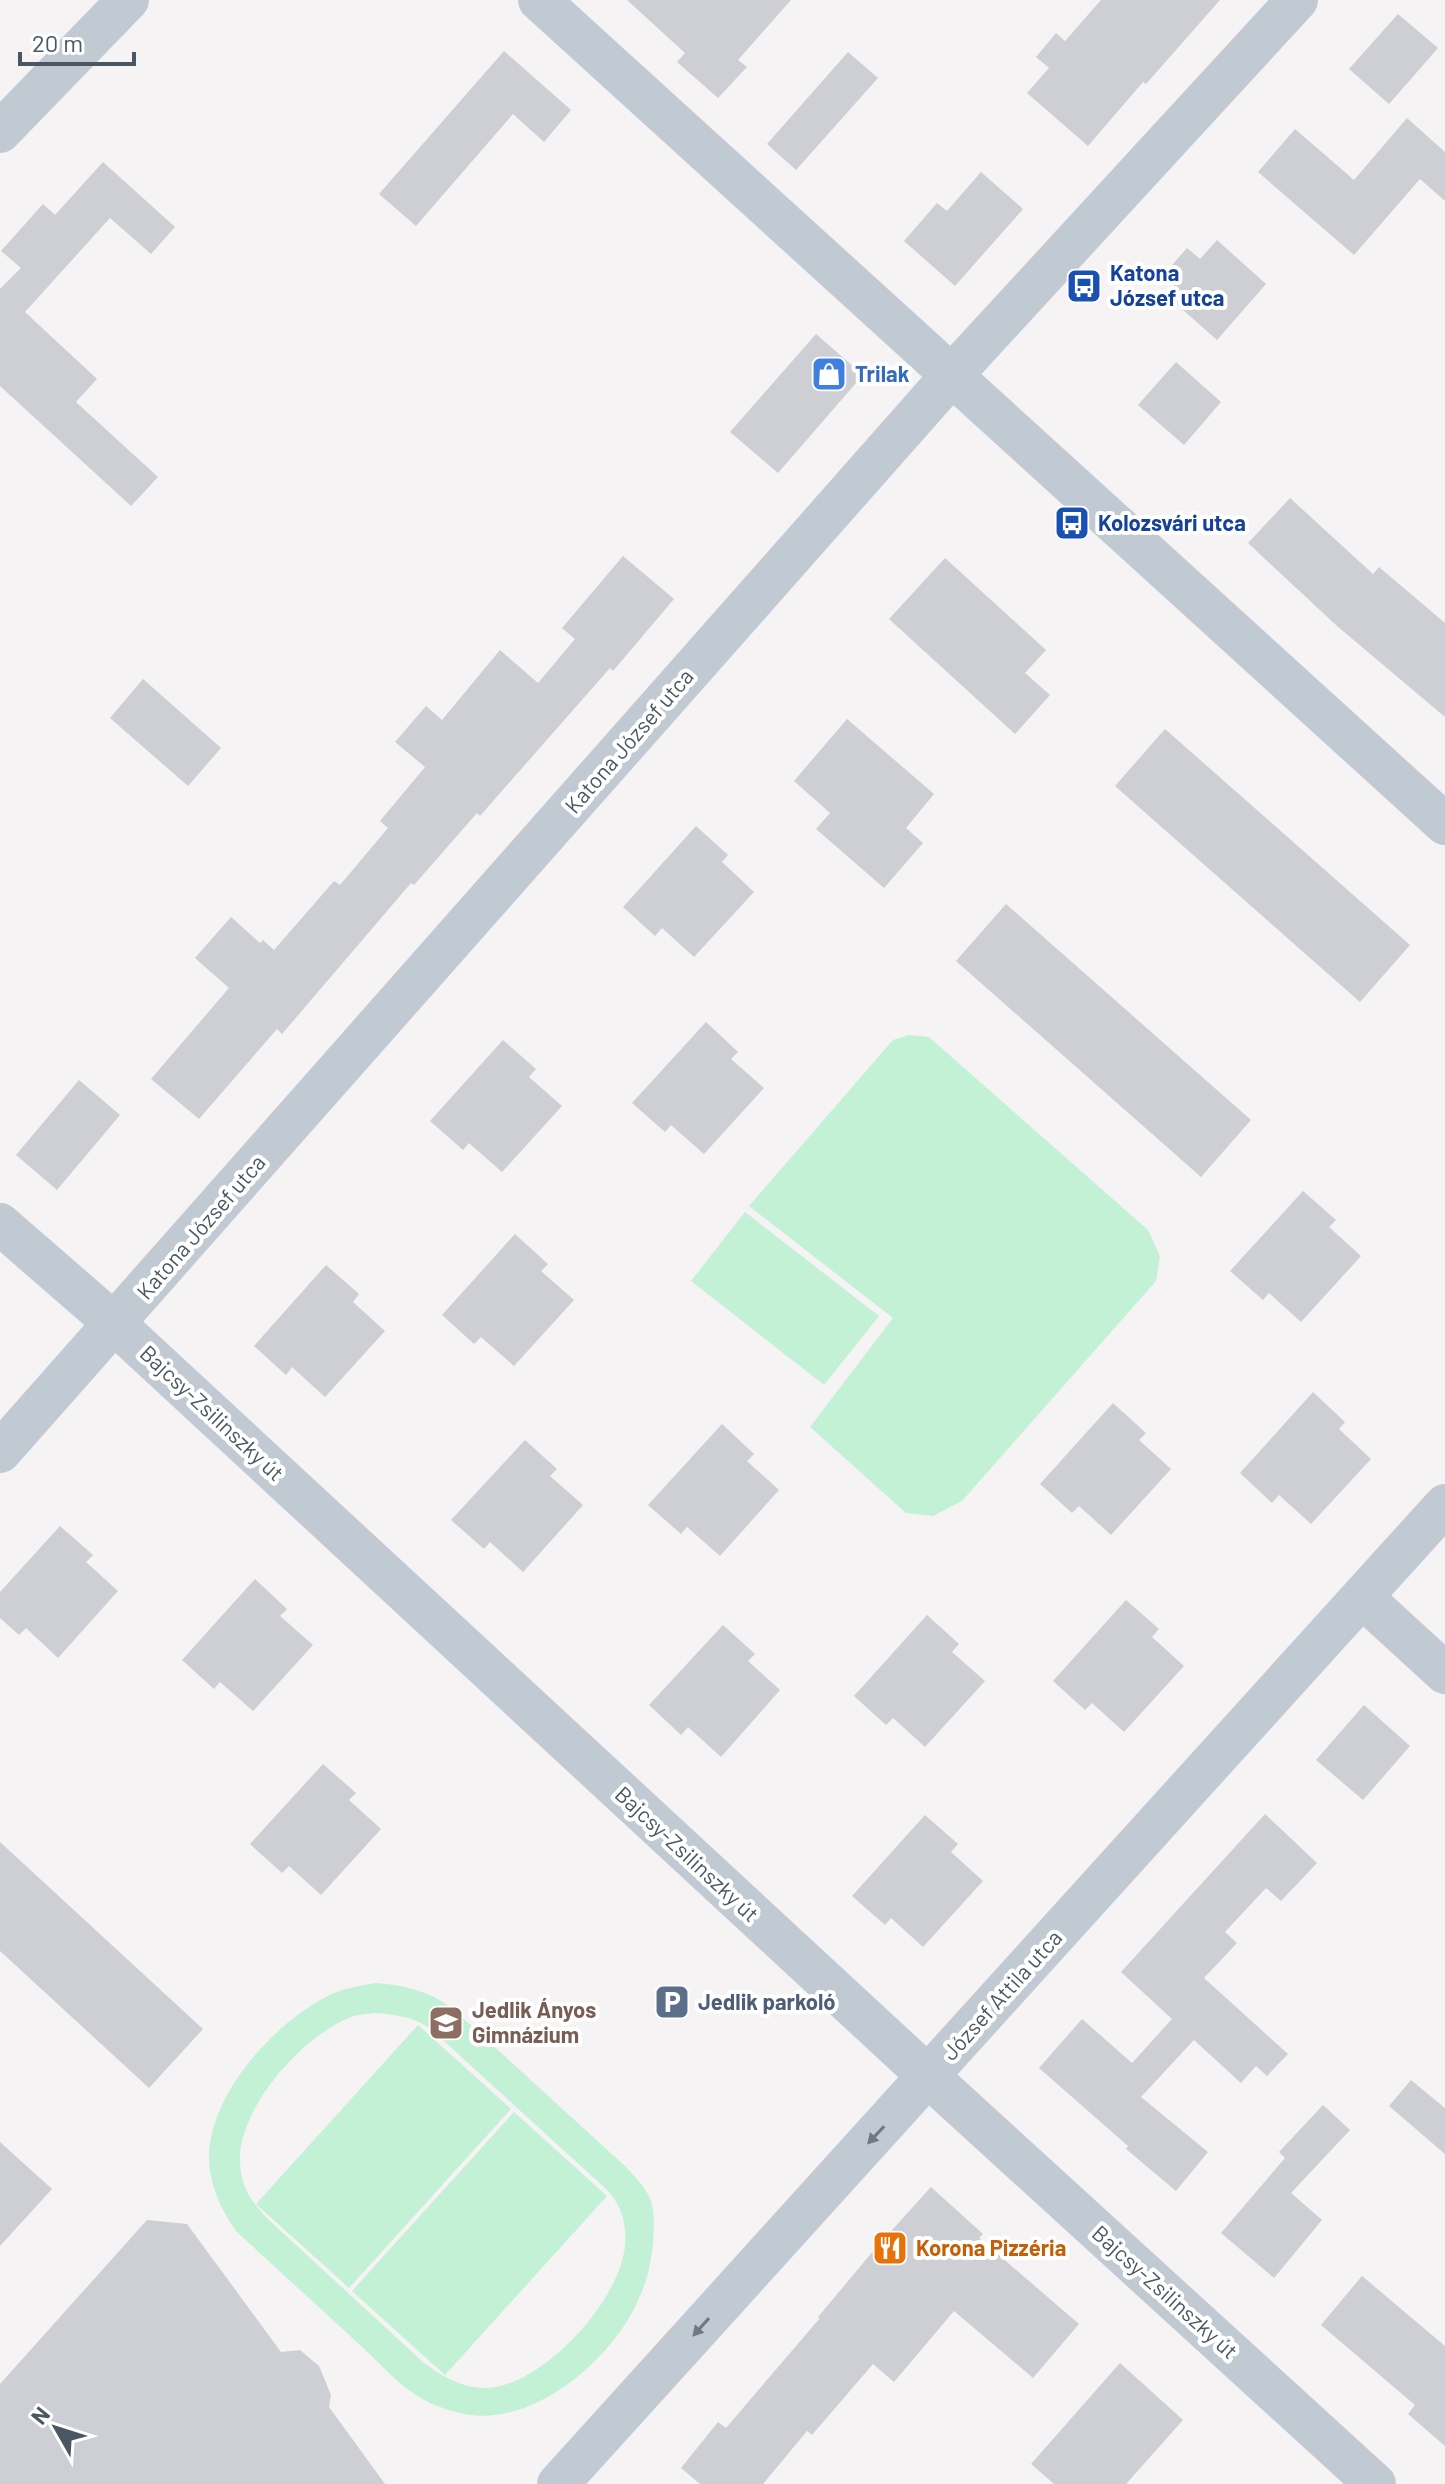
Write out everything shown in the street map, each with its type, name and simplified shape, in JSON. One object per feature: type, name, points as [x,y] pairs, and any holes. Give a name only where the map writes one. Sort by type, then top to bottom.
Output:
[{"type":"street","points":[[0,132],[128,0]]},
{"type":"street","points":[[539,0],[1445,824]]},
{"type":"street","name":"Katona József utca","points":[[0,1452],[952,375],[1297,0]]},
{"type":"street","name":"Bajcsy-Zsilinszky út","points":[[0,1224],[115,1324],[929,2077],[1375,2484]]},
{"type":"street","name":"József Attila utca","points":[[558,2484],[1445,1505]]},
{"type":"street","points":[[1362,1597],[1445,1673]]},
{"type":"green space","points":[[909,1035],[929,1037],[1148,1230],[1160,1256],[1156,1281],[962,1501],[933,1516],[906,1513],[810,1427],[893,1318],[749,1206],[893,1040]]},
{"type":"green space","points":[[745,1212],[879,1316],[824,1385],[691,1281]]},
{"type":"green space","points":[[376,1983],[416,1990],[452,2008],[626,2167],[651,2201],[654,2227],[650,2263],[643,2289],[628,2320],[591,2365],[542,2400],[515,2411],[487,2416],[460,2413],[425,2401],[413,2393],[236,2231],[216,2194],[210,2170],[210,2144],[216,2118],[245,2068],[264,2045],[307,2008],[339,1991]],"holes":[[[376,2013],[399,2016],[427,2026],[606,2189],[622,2214],[625,2245],[620,2267],[594,2314],[554,2357],[508,2384],[486,2388],[469,2386],[446,2377],[424,2363],[270,2221],[252,2200],[244,2184],[240,2166],[243,2136],[264,2094],[279,2074],[296,2055],[333,2026],[357,2015]]]},
{"type":"green space","points":[[418,2025],[511,2109],[349,2288],[256,2204]]},
{"type":"green space","points":[[514,2112],[607,2196],[445,2375],[352,2291]]},
{"type":"building","points":[[627,0],[791,0],[738,60],[747,67],[718,98],[677,62],[685,53]]},
{"type":"building","points":[[1101,0],[1220,0],[1088,146],[1027,93],[1049,68],[1036,57],[1056,33],[1065,41]]},
{"type":"building","points":[[1398,14],[1438,48],[1389,104],[1349,69]]},
{"type":"building","points":[[504,51],[571,110],[544,142],[513,114],[416,226],[379,194]]},
{"type":"building","points":[[848,52],[878,78],[796,170],[767,144]]},
{"type":"building","points":[[1407,118],[1445,152],[1445,201],[1420,179],[1354,255],[1258,172],[1295,129],[1354,180]]},
{"type":"building","points":[[103,162],[175,227],[151,254],[110,218],[25,312],[97,379],[76,402],[158,477],[131,506],[0,386],[0,289],[21,268],[1,251],[43,204],[55,215]]},
{"type":"building","points":[[981,172],[1023,209],[955,286],[904,241],[937,203],[947,211]]},
{"type":"building","points":[[1217,240],[1266,284],[1217,340],[1166,295],[1177,282],[1166,272],[1187,248],[1200,259]]},
{"type":"building","points":[[816,334],[863,375],[778,473],[730,432]]},
{"type":"building","points":[[1176,362],[1221,402],[1184,445],[1138,405]]},
{"type":"building","points":[[1290,498],[1373,574],[1379,567],[1445,623],[1445,717],[1337,626],[1248,543]]},
{"type":"building","points":[[623,556],[674,599],[613,671],[610,668],[480,816],[477,813],[414,885],[411,883],[282,1034],[277,1029],[199,1119],[151,1079],[229,988],[195,958],[231,917],[260,943],[263,940],[274,950],[334,881],[340,885],[388,828],[380,821],[425,767],[395,742],[426,706],[442,720],[500,650],[538,683],[575,639],[562,628]]},
{"type":"building","points":[[945,558],[1046,650],[1025,673],[1050,695],[1015,734],[889,619]]},
{"type":"building","points":[[143,679],[221,748],[188,786],[110,718]]},
{"type":"building","points":[[847,719],[934,794],[906,828],[923,843],[884,888],[816,829],[830,813],[794,781]]},
{"type":"building","points":[[1165,729],[1410,945],[1360,1002],[1115,786]]},
{"type":"building","points":[[696,826],[728,855],[722,862],[754,892],[694,957],[662,928],[655,936],[623,907]]},
{"type":"building","points":[[1006,904],[1251,1120],[1201,1177],[956,961]]},
{"type":"building","points":[[706,1022],[738,1052],[731,1059],[764,1088],[704,1154],[671,1125],[665,1132],[632,1103]]},
{"type":"building","points":[[503,1040],[536,1069],[529,1077],[562,1106],[502,1172],[469,1143],[463,1150],[430,1121]]},
{"type":"building","points":[[79,1080],[120,1115],[57,1190],[16,1155]]},
{"type":"building","points":[[1303,1191],[1336,1220],[1329,1227],[1361,1256],[1301,1322],[1269,1293],[1263,1300],[1230,1271]]},
{"type":"building","points":[[515,1234],[548,1264],[541,1271],[574,1300],[514,1366],[481,1337],[474,1344],[442,1315]]},
{"type":"building","points":[[326,1265],[359,1294],[353,1302],[385,1331],[325,1397],[292,1367],[286,1375],[254,1346]]},
{"type":"building","points":[[1313,1392],[1345,1422],[1339,1429],[1371,1459],[1311,1524],[1279,1495],[1272,1503],[1240,1473]]},
{"type":"building","points":[[1113,1403],[1146,1433],[1139,1440],[1171,1469],[1111,1535],[1079,1506],[1072,1513],[1040,1484]]},
{"type":"building","points":[[722,1424],[754,1454],[747,1461],[779,1490],[720,1556],[687,1527],[681,1534],[648,1505]]},
{"type":"building","points":[[525,1440],[557,1469],[550,1476],[583,1505],[523,1572],[490,1542],[484,1549],[451,1520]]},
{"type":"building","points":[[60,1526],[93,1555],[86,1562],[118,1591],[58,1658],[26,1628],[19,1635],[0,1618],[0,1592]]},
{"type":"building","points":[[255,1579],[287,1609],[280,1616],[313,1645],[253,1711],[220,1682],[214,1689],[182,1660]]},
{"type":"building","points":[[1126,1600],[1159,1629],[1152,1637],[1184,1666],[1124,1732],[1092,1703],[1085,1710],[1053,1681]]},
{"type":"building","points":[[927,1615],[959,1644],[952,1652],[985,1681],[925,1747],[893,1718],[886,1725],[854,1696]]},
{"type":"building","points":[[723,1625],[755,1654],[748,1661],[780,1690],[721,1757],[688,1727],[681,1735],[649,1705]]},
{"type":"building","points":[[1364,1705],[1410,1746],[1363,1800],[1316,1760]]},
{"type":"building","points":[[323,1764],[356,1793],[349,1800],[381,1829],[321,1895],[289,1866],[282,1873],[250,1844]]},
{"type":"building","points":[[1265,1814],[1317,1863],[1281,1901],[1266,1888],[1225,1932],[1237,1943],[1204,1978],[1288,2054],[1267,2076],[1256,2066],[1241,2083],[1194,2040],[1141,2097],[1208,2152],[1176,2191],[1039,2068],[1082,2019],[1132,2063],[1172,2019],[1121,1972]]},
{"type":"building","points":[[925,1815],[958,1844],[951,1852],[983,1881],[923,1947],[891,1918],[885,1925],[852,1896]]},
{"type":"building","points":[[0,1842],[203,2029],[149,2088],[0,1951]]},
{"type":"building","points":[[1411,2080],[1445,2108],[1445,2154],[1389,2106]]},
{"type":"building","points":[[1323,2105],[1350,2130],[1291,2193],[1322,2220],[1274,2278],[1221,2233],[1285,2158],[1279,2152]]},
{"type":"building","points":[[0,2142],[52,2189],[0,2246]]},
{"type":"building","points":[[931,2187],[983,2234],[979,2238],[1079,2324],[1033,2378],[954,2311],[894,2382],[873,2364],[812,2435],[807,2431],[763,2484],[700,2484],[681,2468],[718,2422],[726,2428],[874,2250]]},
{"type":"building","points":[[147,2220],[187,2224],[281,2352],[300,2350],[319,2366],[331,2395],[329,2407],[385,2484],[0,2484],[0,2384]]},
{"type":"building","points":[[1362,2276],[1445,2346],[1445,2446],[1408,2414],[1415,2405],[1321,2325]]},
{"type":"building","points":[[1120,2363],[1183,2420],[1126,2484],[1054,2484],[1031,2464]]},
{"type":"place","name":"Katona József utca","points":[[1084,286]]},
{"type":"place","name":"Trilak","points":[[829,374]]},
{"type":"place","name":"Kolozsvári utca","points":[[1072,523]]},
{"type":"place","name":"Jedlik parkoló","points":[[672,2002]]},
{"type":"place","name":"Jedlik Ányos Gimnázium","points":[[446,2023]]},
{"type":"place","name":"Korona Pizzéria","points":[[890,2248]]}]
